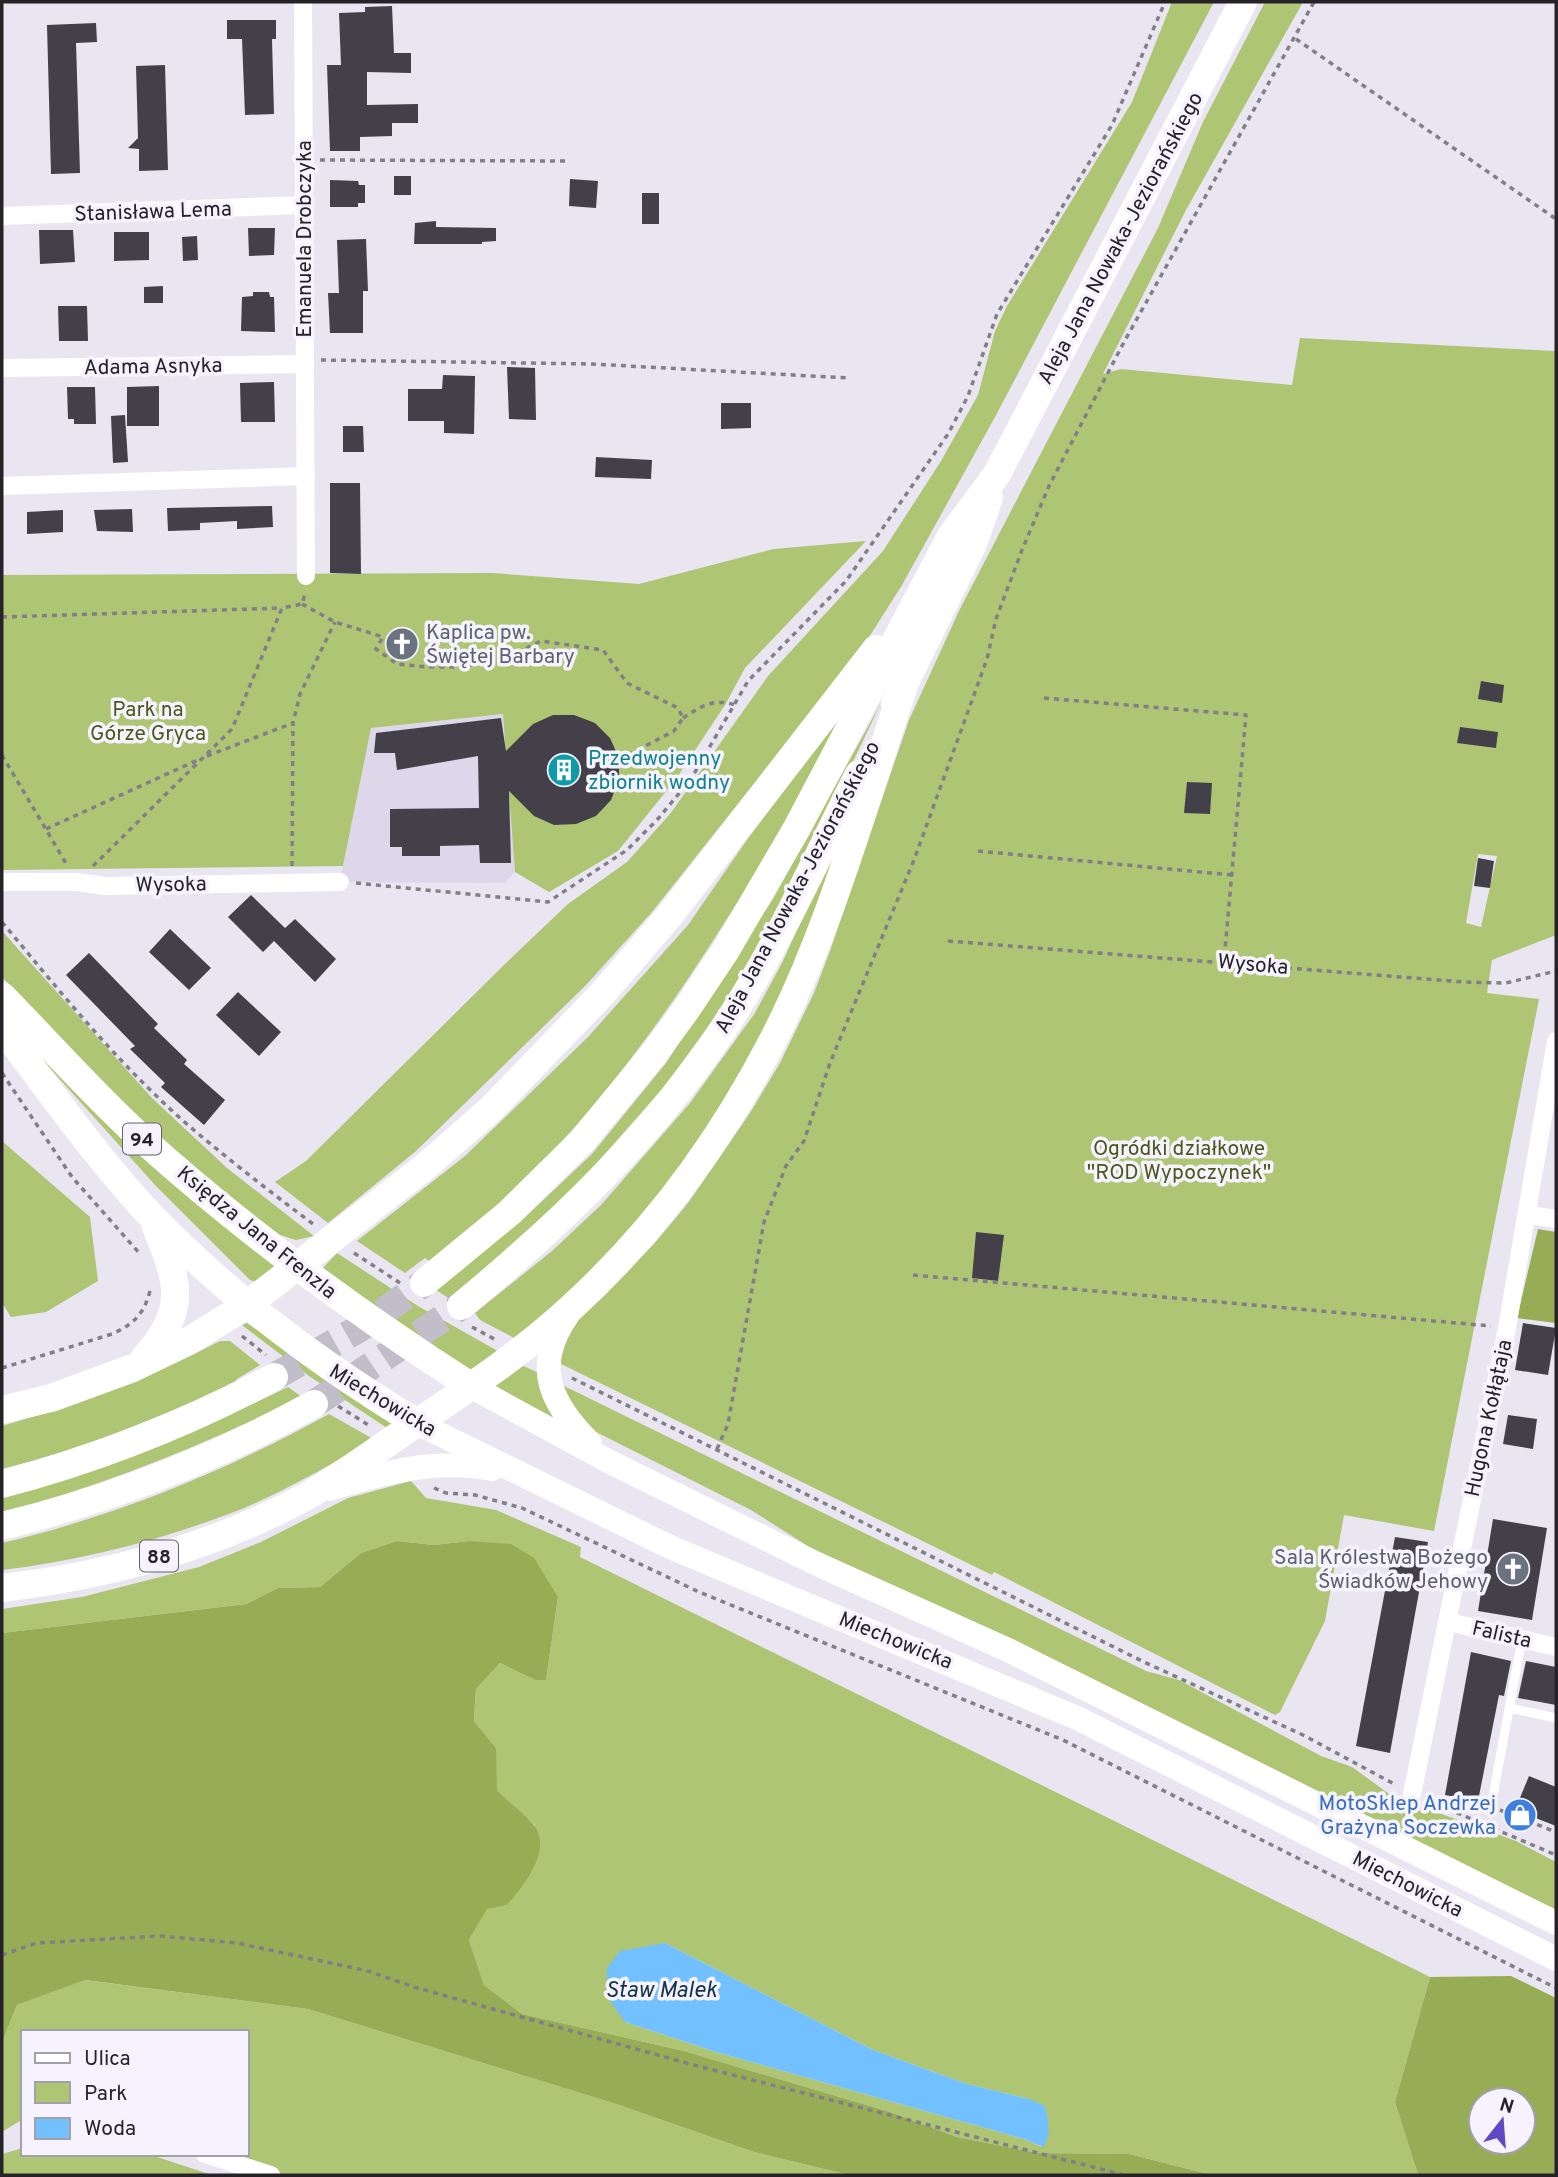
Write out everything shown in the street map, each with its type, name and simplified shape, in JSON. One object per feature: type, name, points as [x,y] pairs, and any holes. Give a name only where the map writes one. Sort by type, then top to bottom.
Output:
[{"type":"main road","name":"Aleja Jana Nowaka-Jeziorańskiego","points":[[413,1284],[509,1213],[582,1141],[639,1073],[726,950],[791,838],[951,536],[997,474],[1243,2]]},
{"type":"main road","name":"Aleja Jana Nowaka-Jeziorańskiego","points":[[462,1314],[582,1199],[679,1091],[736,1009],[903,688],[974,544],[997,474]]},
{"type":"main road","points":[[2,1410],[51,1398],[133,1368],[187,1342],[247,1305],[334,1239],[416,1174],[491,1109],[603,993],[670,915],[926,582]]},
{"type":"main road","points":[[472,1387],[573,1307],[652,1224],[687,1179],[745,1092],[775,1037],[823,922],[903,688]]},
{"type":"main road","name":"Księdza Jana Frenzla","points":[[2,996],[139,1136],[296,1267],[382,1329],[472,1387]]},
{"type":"main road","name":"94","points":[[2,1028],[91,1144],[153,1217],[247,1305]]},
{"type":"main road","points":[[133,1368],[165,1335],[175,1301],[174,1273],[153,1217]]},
{"type":"main road","name":"Miechowicka","points":[[247,1305],[337,1373],[417,1423],[559,1494],[744,1580],[964,1668],[1077,1717],[1556,1959]]},
{"type":"main road","points":[[573,1307],[557,1330],[549,1379],[557,1405],[572,1425],[608,1461]]},
{"type":"main road","points":[[2,1484],[137,1440],[221,1405],[274,1377]]},
{"type":"main road","name":"Miechowicka","points":[[472,1387],[608,1461],[817,1564],[1008,1650],[1556,1923]]},
{"type":"main road","name":"88","points":[[2,1588],[44,1583],[144,1561],[243,1527],[308,1495],[472,1387]]},
{"type":"main road","points":[[2,1526],[106,1497],[153,1480],[267,1430],[314,1404]]},
{"type":"main road","points":[[308,1495],[389,1471],[449,1464],[490,1468],[559,1494]]},
{"type":"street","name":"Emanuela Drobczyka","points":[[303,2],[306,576]]},
{"type":"street","name":"Stanisława Lema","points":[[2,216],[305,205]]},
{"type":"street","name":"Adama Asnyka","points":[[2,368],[305,362]]},
{"type":"street","points":[[2,486],[306,476]]},
{"type":"street","name":"Wysoka","points":[[2,881],[77,882],[105,886],[340,882]]},
{"type":"street","name":"Hugona Kołłątaja","points":[[1412,1794],[1507,1328],[1556,1041]]},
{"type":"street","points":[[1528,1215],[1556,1219]]},
{"type":"street","points":[[2,1398],[51,1398]]},
{"type":"street","name":"Falista","points":[[1449,1622],[1556,1647]]},
{"type":"street","points":[[211,2156],[271,2175]]},
{"type":"lane","points":[[1492,1801],[1522,1639]]},
{"type":"lane","points":[[1509,1708],[1556,1718]]},
{"type":"path","points":[[340,882],[548,902],[627,850],[657,820],[691,779],[748,681],[846,581],[948,434],[968,396],[997,314],[1112,125],[1165,2]]},
{"type":"path","points":[[717,1449],[728,1424],[764,1222],[786,1166],[804,1140],[830,1063],[910,872],[987,659],[996,620],[1049,486],[1124,342],[1296,39],[1314,2]]},
{"type":"path","points":[[1296,39],[1556,219]]},
{"type":"path","points":[[304,160],[566,161]]},
{"type":"path","points":[[305,362],[592,364],[848,378]]},
{"type":"path","points":[[302,604],[306,594]]},
{"type":"path","points":[[2,617],[282,608],[302,604],[335,622],[383,637],[376,649],[397,664],[462,667],[513,655],[541,641],[603,650],[627,683],[678,708],[683,718]]},
{"type":"path","points":[[2,755],[77,882],[232,729],[282,608]]},
{"type":"path","points":[[292,881],[293,723],[300,694],[335,622]]},
{"type":"path","points":[[1044,698],[1246,715],[1224,961]]},
{"type":"path","points":[[628,755],[674,731],[683,718],[701,706],[722,701],[735,705]]},
{"type":"path","points":[[46,830],[205,757],[293,723]]},
{"type":"path","points":[[978,851],[1232,875]]},
{"type":"path","points":[[2,922],[111,1048],[194,1130],[334,1239],[413,1284]]},
{"type":"path","name":"Wysoka","points":[[948,941],[1494,984],[1556,971]]},
{"type":"path","points":[[2,1073],[66,1168],[145,1261]]},
{"type":"path","points":[[913,1275],[1507,1328]]},
{"type":"path","points":[[2,1368],[128,1327],[145,1306],[150,1284]]},
{"type":"path","points":[[462,1314],[519,1352]]},
{"type":"path","points":[[549,1366],[1245,1708]]},
{"type":"path","points":[[1063,1740],[1556,1987]]},
{"type":"path","points":[[1492,1801],[1495,1808],[1556,1832]]},
{"type":"path","points":[[2,1955],[37,1943],[160,1936],[237,1943],[368,1971],[414,1987],[690,2064],[1124,2175]]},
{"type":"shaded area","points":[[504,714],[515,872],[505,883],[340,882],[371,728]]},
{"type":"green space","points":[[1172,2],[1214,2],[995,417],[902,585],[864,645],[652,912],[586,985],[416,1151],[328,1223],[275,1182],[306,1161],[568,904],[627,862],[670,814],[768,676],[883,551],[941,461],[978,395],[995,331],[1007,306],[1132,102]]},
{"type":"green space","name":"Ogródki działkowe \"ROD Wypoczynek\"","points":[[1265,2],[1303,2],[1186,210],[1103,374],[1121,369],[1292,385],[1300,338],[1556,351],[1556,935],[1492,960],[1487,993],[1539,999],[1434,1531],[1344,1515],[1325,1621],[1280,1712],[1275,1715],[994,1572],[992,1575],[557,1362],[562,1336],[654,1244],[688,1203],[750,1113],[780,1063],[814,993],[830,951],[909,720],[959,611],[1158,228],[1203,122]],"holes":[[[1478,854],[1497,856],[1481,927],[1466,923]]]},
{"type":"green space","name":"Park na Górze Gryca","points":[[866,541],[745,668],[725,705],[676,779],[618,851],[549,892],[515,872],[503,714],[371,728],[343,866],[2,870],[2,575],[492,573],[639,584],[774,549]]},
{"type":"green space","points":[[881,703],[756,954],[664,1087],[574,1189],[450,1299],[433,1288],[520,1222],[592,1154],[666,1063],[773,899]]},
{"type":"green space","points":[[846,710],[850,712],[774,842],[694,970],[605,1091],[556,1148],[494,1209],[429,1261],[425,1258],[405,1273],[357,1241],[465,1156],[588,1037],[688,925],[749,837]]},
{"type":"green space","points":[[831,855],[834,858],[789,985],[703,1141],[598,1267],[518,1340],[480,1320],[475,1313],[552,1251],[601,1205],[690,1103],[755,1013],[782,963]]},
{"type":"green space","points":[[2,931],[152,1098],[227,1168],[314,1236],[296,1240],[270,1232],[115,1098],[2,977]]},
{"type":"green space","points":[[2,1015],[275,1264],[276,1268],[256,1282],[250,1280],[156,1186]]},
{"type":"green space","points":[[2,1141],[90,1217],[98,1281],[46,1312],[11,1317],[2,1303]]},
{"type":"green space","points":[[1538,1229],[1556,1232],[1556,1323],[1517,1318]]},
{"type":"green space","points":[[337,1253],[418,1306],[503,1354],[473,1373],[322,1269]]},
{"type":"green space","points":[[247,1323],[394,1423],[390,1430],[309,1376],[242,1325]]},
{"type":"green space","points":[[220,1341],[230,1341],[260,1365],[237,1379],[235,1384],[149,1420],[62,1452],[2,1469],[2,1426],[113,1389]]},
{"type":"green space","points":[[517,1363],[541,1374],[556,1415],[553,1419],[494,1385]]},
{"type":"green space","points":[[558,1383],[1146,1671],[1179,1680],[1321,1756],[1352,1767],[1392,1796],[1516,1841],[1556,1862],[1556,1912],[814,1550],[751,1510],[594,1431],[581,1420]]},
{"type":"green space","points":[[288,1387],[302,1397],[155,1462],[79,1490],[2,1513],[2,1497],[76,1475],[148,1449]]},
{"type":"green space","points":[[329,1414],[375,1440],[264,1499],[199,1525],[87,1556],[2,1570],[2,1543],[87,1519],[170,1490],[251,1454]]},
{"type":"green space","points":[[411,1481],[426,1498],[496,1510],[581,1547],[580,1557],[1430,1977],[1395,2102],[1418,2175],[1212,2175],[1129,2154],[1038,2153],[957,2137],[887,2111],[684,2051],[522,2014],[484,1985],[469,1940],[487,1908],[507,1905],[535,1825],[496,1791],[496,1748],[474,1721],[476,1689],[500,1663],[535,1680],[546,1680],[558,1597],[469,1541],[434,1545],[397,1541],[361,1553],[320,1587],[278,1588],[246,1604],[2,1633],[2,1609],[82,1597],[199,1567],[261,1542],[348,1498]],"holes":[[[665,1943],[873,2050],[967,2084],[1029,2099],[1042,2147],[1024,2139],[716,2052],[625,2022]]]},
{"type":"green space","points":[[397,1541],[434,1545],[469,1541],[511,1544],[534,1558],[558,1597],[546,1680],[535,1680],[500,1663],[476,1689],[474,1721],[496,1748],[497,1791],[533,1824],[539,1834],[540,1845],[534,1867],[521,1888],[507,1905],[487,1909],[469,1940],[484,1985],[522,2014],[684,2051],[887,2111],[957,2137],[1038,2153],[1129,2154],[1212,2175],[849,2175],[754,2152],[616,2104],[308,2009],[85,1980],[17,2005],[2,2042],[2,1633],[246,1604],[278,1588],[320,1587],[361,1553]]},
{"type":"green space","points":[[1511,1976],[1556,1998],[1556,2175],[1418,2175],[1395,2102],[1430,1977]]},
{"type":"green space","points":[[84,1980],[308,2009],[616,2104],[754,2152],[849,2175],[282,2175],[221,2156],[248,2156],[248,2030],[21,2030],[21,2120],[2,2132],[2,2042],[17,2005]]},
{"type":"green space","points":[[21,2149],[21,2156],[154,2156],[212,2175],[2,2175],[2,2154]]},
{"type":"water","name":"Staw Malek","points":[[665,1943],[873,2050],[967,2084],[1029,2099],[1045,2106],[1048,2127],[1046,2142],[1043,2147],[1024,2139],[716,2052],[625,2022],[606,1995],[607,1968],[620,1951]]},
{"type":"building","points":[[392,6],[394,53],[411,53],[411,73],[367,72],[367,105],[418,104],[418,123],[392,123],[392,136],[360,137],[360,151],[330,151],[327,65],[341,65],[339,13],[365,12],[365,7]]},
{"type":"building","points":[[227,20],[276,20],[276,39],[272,39],[274,114],[245,115],[242,39],[227,39]]},
{"type":"building","points":[[96,23],[97,42],[76,43],[80,173],[51,174],[47,25]]},
{"type":"building","points":[[165,65],[168,170],[139,171],[139,149],[128,148],[138,138],[136,66]]},
{"type":"building","points":[[394,176],[411,176],[411,195],[394,195]]},
{"type":"building","points":[[570,179],[598,181],[596,208],[569,206]]},
{"type":"building","points":[[330,180],[358,181],[359,185],[365,185],[365,203],[358,203],[358,207],[330,207]]},
{"type":"building","points":[[642,193],[659,193],[659,224],[642,224]]},
{"type":"building","points":[[436,221],[436,227],[496,228],[496,241],[482,244],[414,244],[415,223]]},
{"type":"building","points":[[248,228],[275,228],[274,255],[249,256]]},
{"type":"building","points":[[39,230],[73,230],[75,262],[40,264]]},
{"type":"building","points":[[114,232],[149,232],[149,260],[114,261]]},
{"type":"building","points":[[197,236],[198,260],[183,261],[182,237]]},
{"type":"building","points":[[366,239],[368,291],[363,291],[363,333],[330,333],[328,293],[339,293],[337,240]]},
{"type":"building","points":[[163,286],[163,303],[144,303],[144,287]]},
{"type":"building","points":[[253,292],[269,292],[270,297],[274,297],[275,332],[241,331],[242,297],[253,296]]},
{"type":"building","points":[[58,306],[87,306],[88,341],[59,341]]},
{"type":"building","points":[[507,367],[535,368],[536,420],[509,419]]},
{"type":"building","points":[[443,375],[475,376],[474,434],[444,433],[444,421],[408,421],[408,389],[442,389]]},
{"type":"building","points":[[274,382],[275,422],[241,422],[240,383]]},
{"type":"building","points":[[159,386],[159,426],[127,426],[127,387]]},
{"type":"building","points":[[67,387],[95,387],[96,424],[74,424],[74,419],[68,419]]},
{"type":"building","points":[[721,403],[751,403],[751,428],[721,429]]},
{"type":"building","points":[[125,415],[128,462],[113,463],[111,416]]},
{"type":"building","points":[[343,426],[363,426],[364,452],[343,452]]},
{"type":"building","points":[[596,457],[652,460],[651,479],[595,477]]},
{"type":"building","points":[[330,483],[360,483],[361,574],[330,573]]},
{"type":"building","points":[[272,506],[273,527],[237,529],[237,521],[200,523],[200,530],[168,531],[167,508]]},
{"type":"building","points":[[132,509],[133,532],[97,531],[94,510]]},
{"type":"building","points":[[63,510],[63,532],[27,534],[27,512]]},
{"type":"building","points":[[1481,681],[1504,685],[1502,703],[1478,699]]},
{"type":"building","points":[[553,715],[574,715],[595,723],[610,738],[619,758],[619,780],[611,800],[596,816],[576,824],[554,825],[534,816],[509,791],[511,863],[480,863],[479,845],[440,846],[440,856],[402,856],[402,847],[390,847],[390,809],[479,808],[478,756],[397,770],[395,753],[374,753],[376,733],[501,718],[506,751],[533,724]]},
{"type":"building","points":[[1460,727],[1498,732],[1496,748],[1457,743]]},
{"type":"building","points":[[1187,782],[1212,783],[1210,814],[1184,813]]},
{"type":"building","points":[[1478,858],[1494,861],[1490,888],[1474,886]]},
{"type":"building","points":[[251,895],[285,928],[295,919],[336,959],[315,982],[274,941],[263,952],[228,917]]},
{"type":"building","points":[[170,929],[211,968],[189,990],[149,952]]},
{"type":"building","points":[[89,953],[158,1024],[154,1028],[187,1060],[184,1064],[225,1100],[204,1125],[161,1087],[165,1083],[130,1049],[135,1046],[66,975]]},
{"type":"building","points":[[238,992],[281,1032],[259,1056],[216,1015]]},
{"type":"building","points":[[976,1232],[1004,1235],[998,1281],[972,1278]]},
{"type":"building","points":[[1523,1323],[1556,1328],[1548,1375],[1515,1370]]},
{"type":"building","points":[[1508,1415],[1537,1419],[1533,1449],[1503,1444]]},
{"type":"building","name":"Sala Królestwa Bożego Świadków Jehowy","points":[[1493,1519],[1547,1528],[1532,1620],[1478,1611]]},
{"type":"building","points":[[1395,1537],[1428,1542],[1390,1753],[1356,1746]]},
{"type":"building","points":[[1471,1652],[1511,1661],[1504,1696],[1499,1695],[1478,1801],[1445,1795]]},
{"type":"building","points":[[1526,1661],[1556,1667],[1556,1705],[1518,1698]]},
{"type":"building","points":[[1529,1776],[1556,1787],[1556,1826],[1515,1810]]},
{"type":"tunnel","points":[[274,1377],[360,1328],[424,1283]]},
{"type":"tunnel","points":[[314,1404],[461,1306]]},
{"type":"place","name":"Kaplica pw. Świętej Barbary","points":[[402,644]]},
{"type":"place","name":"Przedwojenny zbiornik wodny","points":[[564,770]]},
{"type":"place","name":"Sala Królestwa Bożego Świadków Jehowy","points":[[1513,1569]]},
{"type":"place","name":"MotoSklep Andrzej Grażyna Soczewka","points":[[1520,1815]]}]
